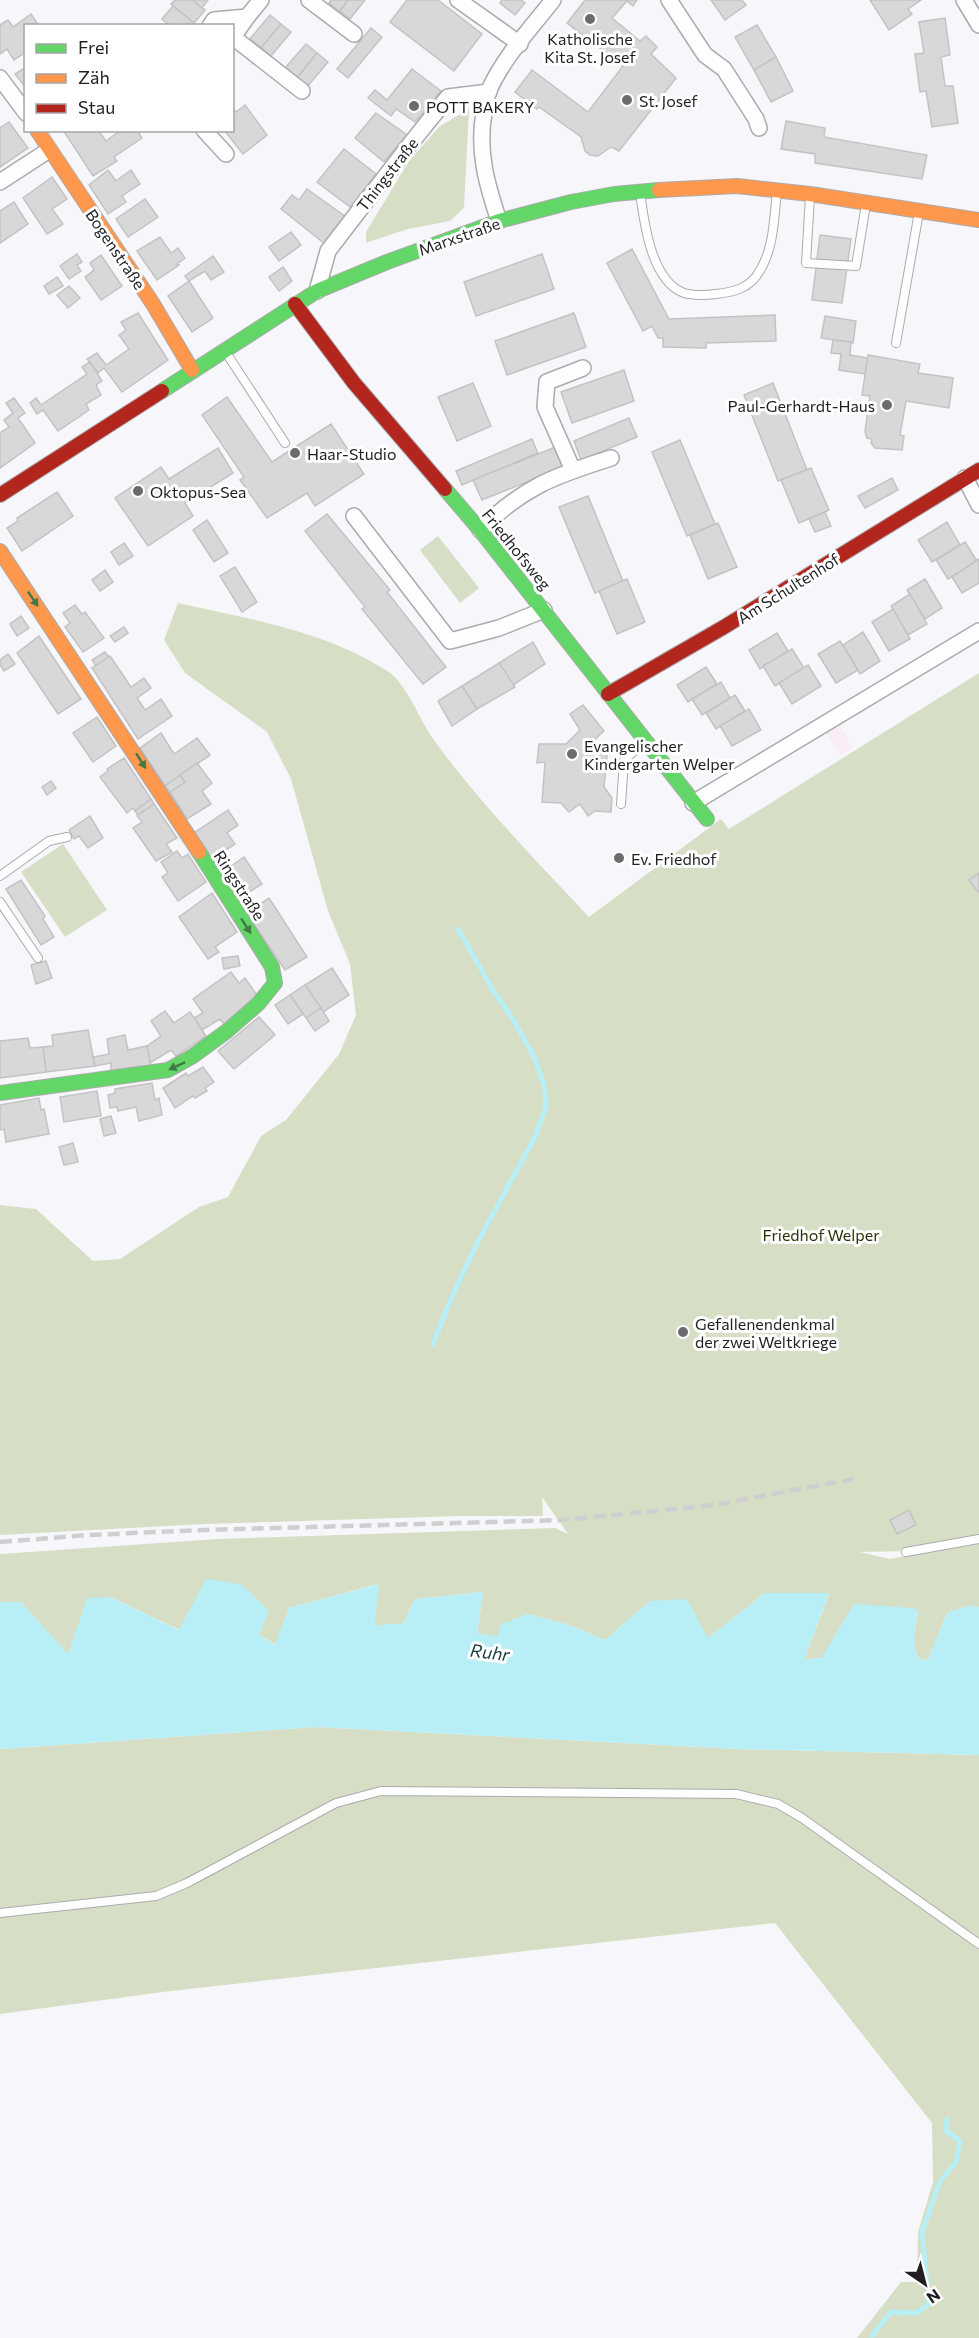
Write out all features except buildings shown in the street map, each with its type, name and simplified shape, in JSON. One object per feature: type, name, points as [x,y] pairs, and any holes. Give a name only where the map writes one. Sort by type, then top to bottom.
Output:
[{"type":"street","points":[[234,36],[261,0]]},
{"type":"street","points":[[309,0],[354,34]]},
{"type":"street","points":[[458,0],[520,44]]},
{"type":"street","points":[[499,221],[488,185],[481,144],[481,128],[489,92],[503,67],[553,0]]},
{"type":"street","points":[[669,0],[705,55],[724,69],[756,119],[759,128]]},
{"type":"street","points":[[964,0],[979,25]]},
{"type":"street","points":[[211,24],[214,20],[247,17]]},
{"type":"street","points":[[234,38],[302,91]]},
{"type":"street","points":[[0,78],[24,110]]},
{"type":"street","name":"Thingstraße","points":[[317,291],[328,251],[448,97],[489,92]]},
{"type":"street","name":"Bogenstraße","points":[[38,132],[153,304],[192,370]]},
{"type":"street","points":[[206,132],[226,154]]},
{"type":"street","points":[[0,182],[49,150]]},
{"type":"street","name":"Marxstraße","points":[[0,495],[317,291],[387,262],[499,221],[571,202],[640,191],[737,186],[810,194],[979,220]]},
{"type":"street","name":"Friedhofsweg","points":[[295,304],[354,384],[480,530],[707,819]]},
{"type":"street","points":[[573,470],[545,407],[547,382],[583,368]]},
{"type":"street","points":[[480,530],[500,510],[526,491],[573,470],[611,458]]},
{"type":"street","name":"Am Schultenhof","points":[[608,694],[724,627],[979,470]]},
{"type":"street","points":[[965,478],[979,505]]},
{"type":"street","points":[[354,516],[450,641],[499,628],[544,610]]},
{"type":"street","name":"Ringstraße","points":[[0,551],[134,751],[260,946],[272,967],[274,983],[264,1000],[196,1056],[177,1067],[0,1093]]},
{"type":"street","points":[[693,803],[979,632]]},
{"type":"lane","points":[[640,191],[644,224],[652,252],[665,279],[674,288],[686,294],[709,295],[731,293],[746,287],[759,273],[768,254],[773,231],[777,190]]},
{"type":"lane","points":[[810,194],[806,263],[856,266],[866,202]]},
{"type":"lane","points":[[896,343],[919,212]]},
{"type":"lane","points":[[224,350],[285,443]]},
{"type":"lane","points":[[621,804],[624,760],[645,742]]},
{"type":"lane","points":[[0,876],[49,841],[67,837]]},
{"type":"lane","points":[[0,902],[39,958]]},
{"type":"lane","points":[[906,1552],[979,1539]]},
{"type":"lane","points":[[0,1913],[156,1896],[187,1883],[336,1803],[381,1791],[736,1794],[778,1804],[802,1818],[979,1944]]},
{"type":"shaded area","points":[[838,722],[853,748],[840,756],[824,730]]},
{"type":"green space","points":[[469,109],[464,208],[450,221],[408,229],[366,243],[366,232],[409,161],[440,126]]},
{"type":"green space","points":[[438,536],[479,588],[460,603],[420,550]]},
{"type":"green space","name":"Friedhof Welper","points":[[178,603],[260,621],[314,636],[365,658],[389,672],[407,694],[429,733],[470,787],[589,917],[721,819],[729,829],[979,673],[979,1538],[910,1551],[860,1552],[890,1559],[979,1541],[979,1607],[967,1606],[947,1613],[928,1660],[919,1659],[916,1653],[914,1636],[918,1612],[821,1658],[804,1660],[829,1594],[765,1593],[708,1638],[650,1601],[605,1640],[569,1625],[527,1614],[493,1659],[474,1654],[483,1592],[415,1599],[394,1643],[373,1641],[378,1584],[289,1608],[276,1645],[259,1635],[180,1630],[110,1597],[68,1655],[21,1602],[0,1602],[0,1554],[218,1539],[555,1528],[568,1534],[542,1497],[543,1516],[460,1516],[204,1524],[0,1535],[0,1205],[36,1209],[93,1261],[120,1259],[199,1207],[228,1197],[261,1136],[286,1120],[339,1054],[356,1015],[350,964],[328,911],[291,779],[267,732],[185,673],[164,640]]},
{"type":"green space","points":[[63,844],[107,910],[65,937],[21,872]]},
{"type":"green space","points":[[317,1727],[739,1749],[979,1755],[979,2338],[857,2338],[901,2282],[917,2282],[918,2232],[933,2182],[932,2123],[775,1923],[163,1992],[0,2014],[0,1749]]},
{"type":"water","points":[[206,1579],[241,1584],[269,1611],[259,1635],[275,1645],[289,1608],[379,1584],[373,1642],[394,1643],[415,1599],[483,1592],[474,1654],[493,1659],[500,1625],[527,1614],[569,1625],[605,1640],[650,1601],[687,1599],[708,1638],[765,1593],[829,1593],[804,1660],[821,1658],[854,1604],[914,1608],[918,1612],[914,1636],[916,1653],[919,1659],[928,1660],[947,1613],[967,1606],[979,1607],[979,1755],[739,1749],[317,1727],[0,1749],[0,1602],[21,1602],[68,1654],[87,1598],[110,1597],[179,1630]]},
{"type":"waterway","points":[[433,1344],[475,1247],[536,1135],[546,1106],[544,1085],[535,1059],[458,929]]},
{"type":"waterway","name":"Ruhr","points":[[331,1646],[399,1640],[539,1658]]},
{"type":"waterway","points":[[872,2336],[891,2312],[916,2313],[929,2304],[922,2232],[940,2181],[956,2162],[960,2141],[946,2131],[947,2119]]},
{"type":"railway","points":[[0,1542],[88,1535],[204,1530],[563,1520],[715,1505],[853,1479]]},
{"type":"traffic: fast","points":[[162,391],[317,291],[387,262],[499,221],[571,202],[614,194],[659,190]]},
{"type":"traffic: fast","points":[[445,489],[480,530],[707,819]]},
{"type":"traffic: fast","points":[[0,1093],[168,1070],[193,1056],[258,1004],[275,983],[272,967],[199,852]]},
{"type":"traffic: slow","points":[[38,132],[153,304],[192,370]]},
{"type":"traffic: slow","points":[[659,190],[737,186],[810,194],[979,220]]},
{"type":"traffic: slow","points":[[0,551],[199,852]]},
{"type":"traffic: jam","points":[[295,304],[354,383],[445,489]]},
{"type":"traffic: jam","points":[[0,495],[162,391]]},
{"type":"traffic: jam","points":[[608,694],[724,627],[979,470]]},
{"type":"place","name":"Katholische Kita St. Josef","points":[[590,19]]},
{"type":"place","name":"St. Josef","points":[[627,100]]},
{"type":"place","name":"POTT BAKERY","points":[[414,106]]},
{"type":"place","name":"Paul-Gerhardt-Haus","points":[[887,405]]},
{"type":"place","name":"Haar-Studio","points":[[295,453]]},
{"type":"place","name":"Oktopus-Sea","points":[[138,491]]},
{"type":"place","name":"Evangelischer Kindergarten Welper","points":[[572,754]]},
{"type":"place","name":"Ev. Friedhof","points":[[619,858]]},
{"type":"place","name":"Gefallenendenkmal der zwei Weltkriege","points":[[683,1332]]}]
